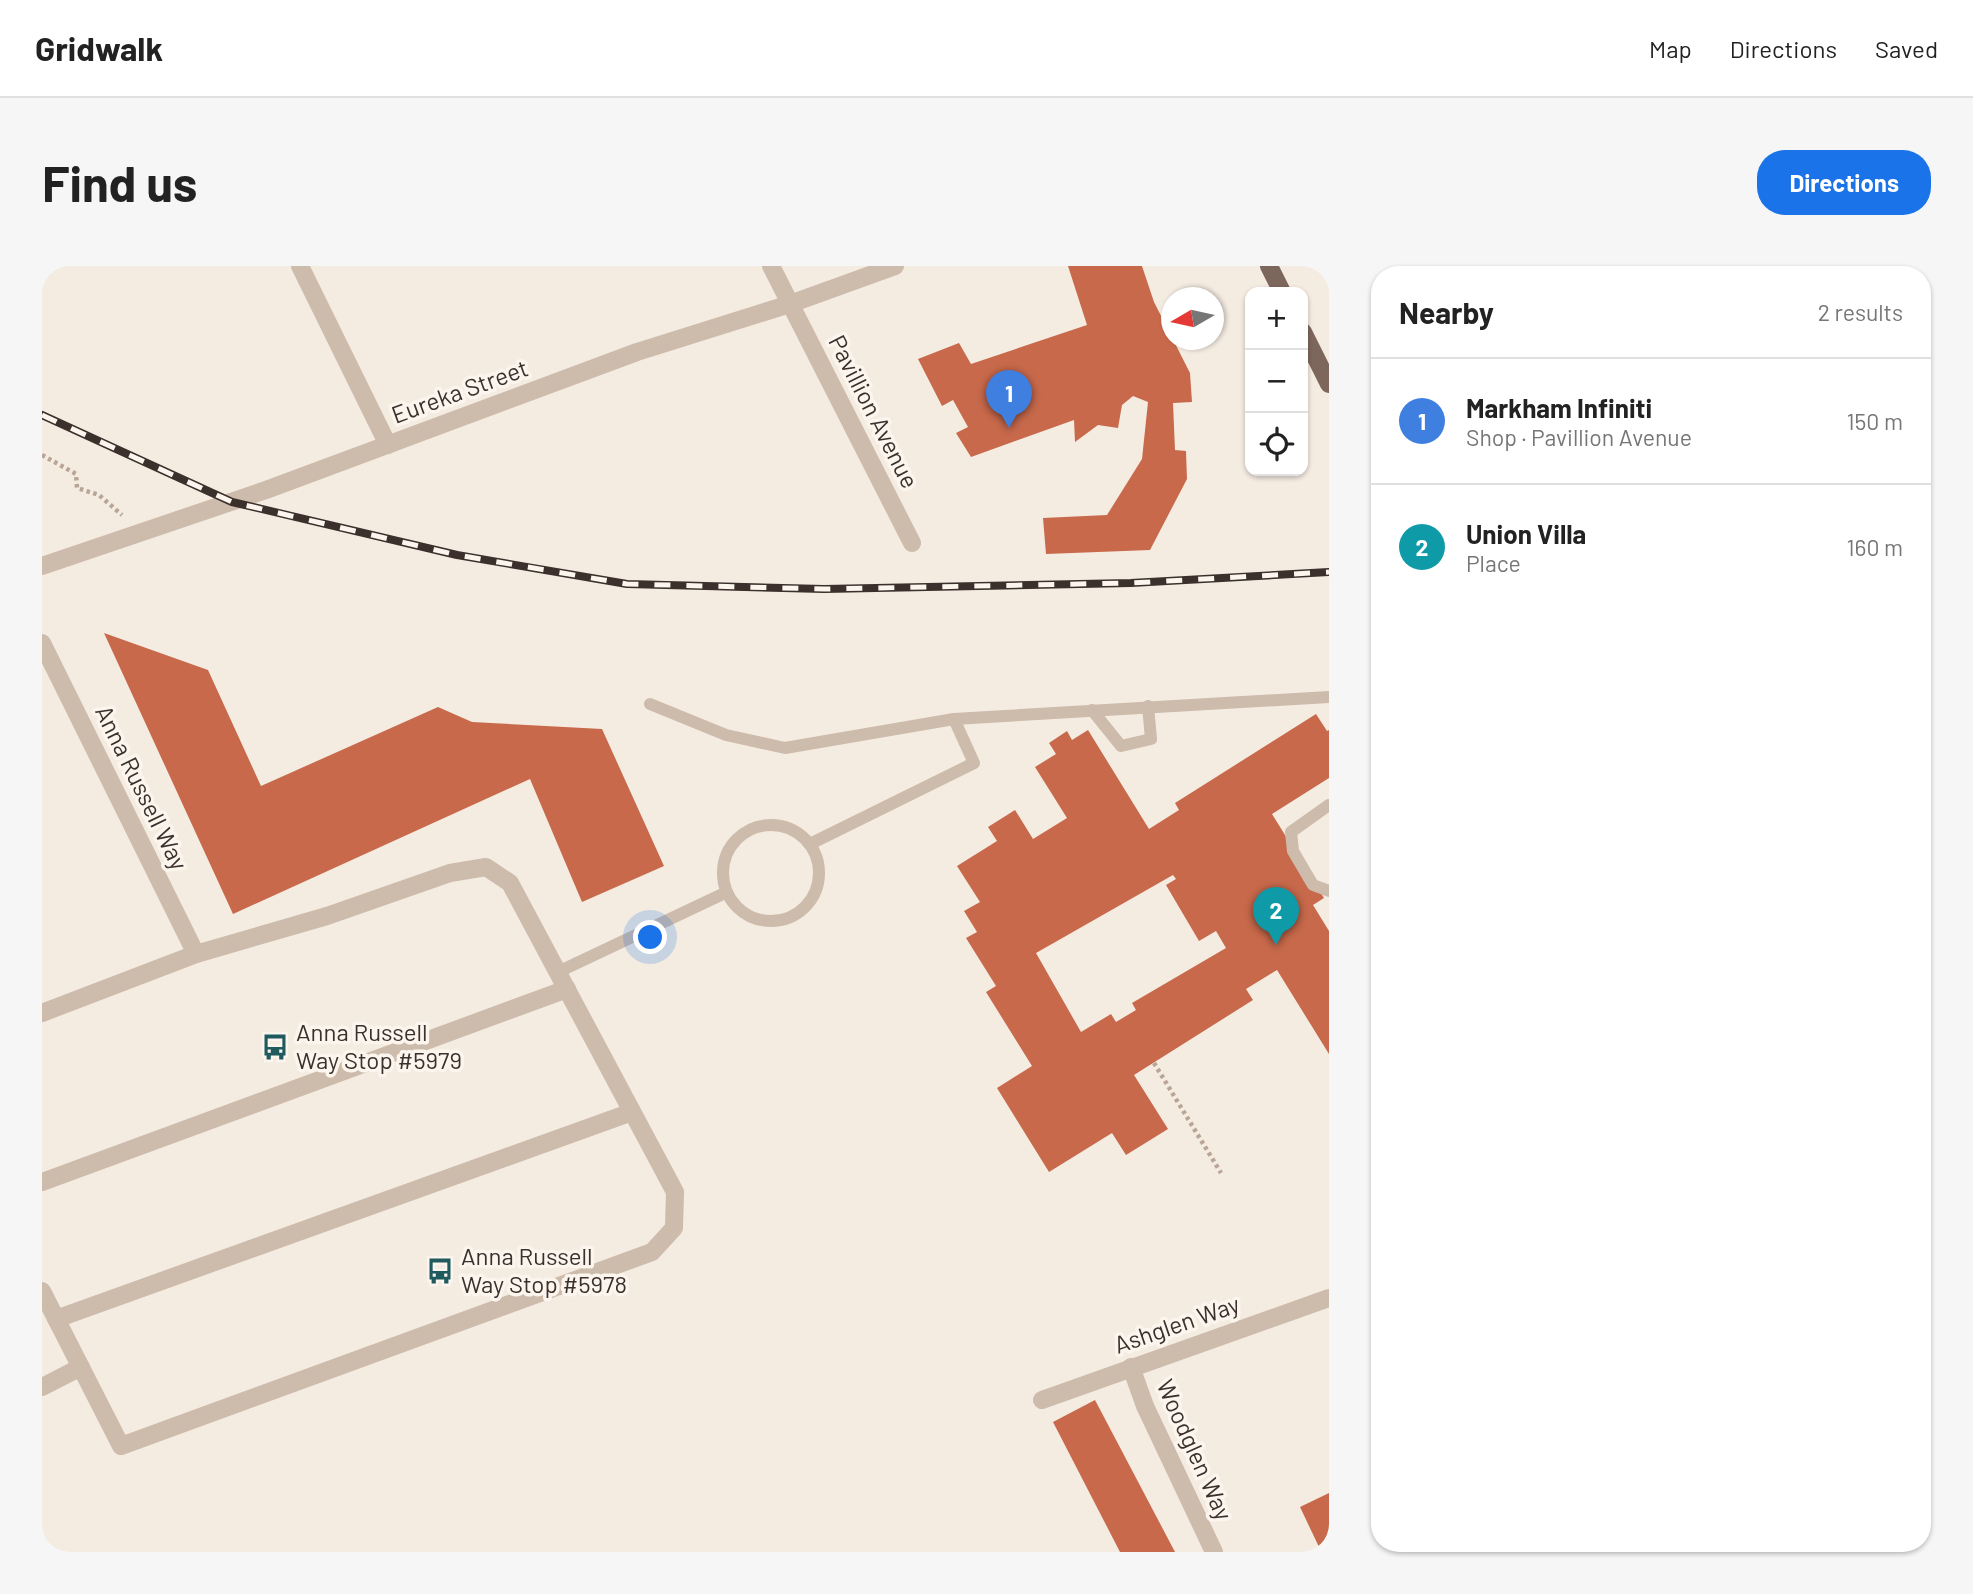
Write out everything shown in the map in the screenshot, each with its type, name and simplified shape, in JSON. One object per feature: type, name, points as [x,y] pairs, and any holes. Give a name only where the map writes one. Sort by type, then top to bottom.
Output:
[{"type":"main road","points":[[1269,266],[1280,287]]},
{"type":"main road","points":[[1308,342],[1329,384]]},
{"type":"street","points":[[300,266],[388,445]]},
{"type":"street","name":"Pavillion Avenue","points":[[771,266],[912,543]]},
{"type":"street","name":"Eureka Street","points":[[42,566],[388,445],[637,352],[790,304],[895,266]]},
{"type":"street","name":"Anna Russell Way","points":[[42,643],[196,954]]},
{"type":"street","points":[[42,1013],[196,954],[327,916],[450,873],[486,867],[510,883],[674,1192],[674,1228],[652,1252],[121,1446],[42,1291]]},
{"type":"street","points":[[42,1182],[567,989]]},
{"type":"street","points":[[56,1319],[632,1112]]},
{"type":"street","name":"Ashglen Way","points":[[1042,1400],[1329,1298]]},
{"type":"street","points":[[42,1387],[81,1367]]},
{"type":"street","name":"Woodglen Way","points":[[1131,1367],[1145,1406],[1214,1552]]},
{"type":"lane","points":[[650,704],[726,735],[785,748],[954,719],[1329,697]]},
{"type":"lane","points":[[1092,710],[1121,746],[1151,738],[1148,706]]},
{"type":"lane","points":[[810,844],[974,763],[954,719]]},
{"type":"lane","points":[[1329,805],[1291,832],[1293,851],[1313,885],[1329,891]]},
{"type":"lane","points":[[770,824],[785,826],[799,833],[810,844],[817,858],[818,881],[809,903],[796,914],[781,920],[765,921],[748,916],[736,906],[727,892],[723,876],[724,860],[730,846],[741,834],[754,827],[770,824]]},
{"type":"lane","points":[[558,972],[727,892]]},
{"type":"path","points":[[42,454],[76,474],[77,488],[99,495],[142,532]]},
{"type":"path","points":[[1153,1063],[1221,1173]]},
{"type":"building","points":[[1068,266],[1142,266],[1161,316],[1161,350],[1178,350],[1190,373],[1192,402],[1173,403],[1175,450],[1186,451],[1187,479],[1150,550],[1046,554],[1043,518],[1107,515],[1142,459],[1148,402],[1133,396],[1122,405],[1118,428],[1098,425],[1075,442],[1074,420],[971,457],[956,433],[968,427],[953,400],[942,406],[918,359],[959,343],[971,364],[1087,325]]},
{"type":"building","points":[[104,633],[208,670],[261,786],[438,707],[472,722],[602,729],[664,866],[582,902],[530,779],[233,914]]},
{"type":"building","points":[[1316,714],[1327,731],[1329,730],[1329,778],[1272,814],[1324,898],[1313,905],[1329,931],[1329,1054],[1277,970],[1246,989],[1253,1000],[1134,1075],[1168,1129],[1126,1155],[1112,1133],[1049,1172],[997,1088],[1032,1066],[986,992],[996,986],[966,938],[977,932],[964,911],[980,902],[957,866],[997,841],[988,827],[1015,810],[1033,839],[1067,818],[1035,767],[1056,754],[1049,743],[1067,731],[1072,740],[1088,730],[1149,829],[1179,810],[1175,803]],"holes":[[[1173,875],[1176,879],[1166,885],[1199,941],[1216,931],[1226,948],[1132,1003],[1136,1010],[1116,1022],[1111,1014],[1081,1032],[1036,953]]]},
{"type":"building","points":[[1095,1400],[1175,1552],[1120,1552],[1053,1422]]},
{"type":"building","points":[[1329,1493],[1329,1542],[1319,1547],[1300,1507]]},
{"type":"railway","points":[[42,415],[232,502],[457,555],[627,584],[824,589],[1131,583],[1329,572]]},
{"type":"place","name":"Markham Infiniti","points":[[1009,428]]},
{"type":"place","name":"Union Villa","points":[[1276,945]]},
{"type":"place","name":"Anna Russell Way Stop #5979","points":[[275,1047]]},
{"type":"place","name":"Anna Russell Way Stop #5978","points":[[440,1271]]}]
